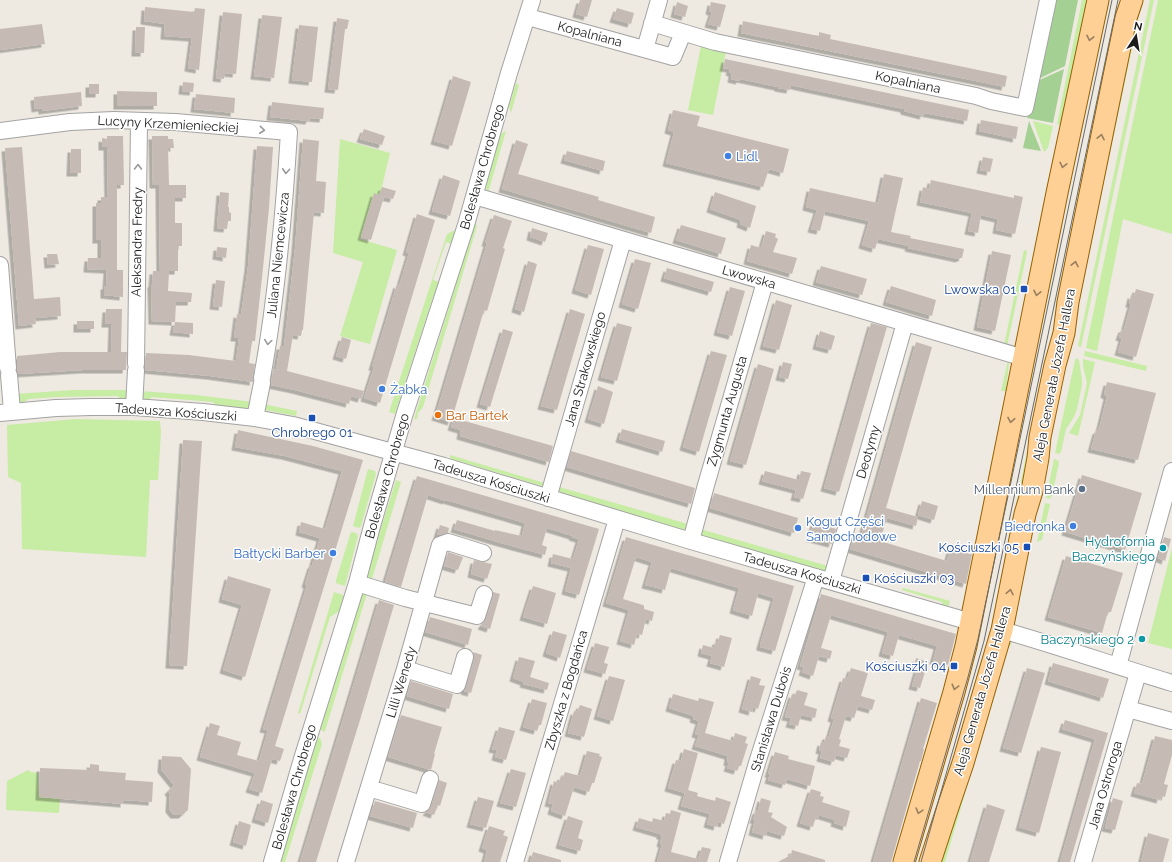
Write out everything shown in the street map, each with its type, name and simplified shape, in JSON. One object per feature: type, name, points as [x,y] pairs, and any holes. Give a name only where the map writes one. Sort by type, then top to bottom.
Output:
[{"type":"main road","name":"Aleja Generała Józefa Hallera","points":[[904,862],[966,646],[1098,0]]},
{"type":"main road","name":"Aleja Generała Józefa Hallera","points":[[930,862],[963,763],[1002,630],[1025,514],[1032,491],[1040,437],[1054,365],[1064,333],[1068,302],[1110,96],[1126,18],[1132,0]]},
{"type":"street","name":"Bolesława Chrobrego","points":[[272,862],[302,759],[357,583],[370,532],[421,363],[443,299],[475,196],[509,73],[528,17],[532,0]]},
{"type":"street","points":[[645,49],[659,0]]},
{"type":"street","name":"Kopalniana","points":[[652,23],[716,42],[976,96],[1025,108],[1048,0]]},
{"type":"street","name":"Kopalniana","points":[[528,17],[673,57],[683,33]]},
{"type":"street","name":"Lucyny Krzemienieckiej","points":[[0,131],[70,122],[114,120],[176,122],[289,132]]},
{"type":"street","name":"Aleksandra Fredry","points":[[134,407],[136,367],[139,121]]},
{"type":"street","name":"Juliana Niemcewicza","points":[[256,418],[275,297],[284,209],[289,132]]},
{"type":"street","name":"Lwowska","points":[[475,196],[1024,358]]},
{"type":"street","name":"Jana Strakowskiego","points":[[548,498],[623,240]]},
{"type":"street","points":[[0,265],[8,372],[6,412]]},
{"type":"street","name":"Zygmunta Augusta","points":[[691,541],[765,282]]},
{"type":"street","name":"Deotymy","points":[[823,579],[905,323]]},
{"type":"street","name":"Tadeusza Kościuszki","points":[[6,412],[70,407],[134,407],[204,412],[256,418],[293,425],[486,478],[691,541],[971,622]]},
{"type":"street","points":[[1118,666],[1172,471]]},
{"type":"street","name":"Zbyszka z Bogdańca","points":[[515,862],[617,519]]},
{"type":"street","name":"Lilli Wenedy","points":[[346,862],[405,669],[440,545],[448,542],[483,553]]},
{"type":"street","name":"Stanisława Dubois","points":[[728,862],[756,763],[823,579]]},
{"type":"street","points":[[357,583],[424,603],[477,616],[484,594]]},
{"type":"street","points":[[1002,630],[1172,683]]},
{"type":"street","points":[[405,669],[457,685],[465,657]]},
{"type":"street","name":"Jana Ostroroga","points":[[1082,862],[1138,673]]},
{"type":"street","points":[[1128,709],[1172,721]]},
{"type":"street","points":[[369,788],[422,804],[430,779]]},
{"type":"green space","points":[[1052,0],[1078,0],[1065,66],[1036,80]]},
{"type":"green space","points":[[1082,0],[1091,0],[1065,122],[1060,125],[1057,124]]},
{"type":"green space","points":[[1136,0],[1142,0],[1071,339]]},
{"type":"green space","points":[[1150,0],[1154,0],[1081,347],[1078,346]]},
{"type":"green space","points":[[1158,0],[1172,0],[1172,234],[1123,219],[1097,351],[1086,348]]},
{"type":"green space","points":[[701,46],[726,51],[713,115],[688,110]]},
{"type":"green space","points":[[1064,69],[1053,123],[1027,118],[1028,113],[1031,114],[1035,82]]},
{"type":"green space","points":[[516,83],[519,85],[511,113],[509,106]]},
{"type":"green space","points":[[1029,121],[1041,151],[1023,148]]},
{"type":"green space","points":[[1033,121],[1053,126],[1048,148],[1044,152]]},
{"type":"green space","points":[[506,131],[488,193],[486,188],[487,183],[499,138],[502,133]]},
{"type":"green space","points":[[340,139],[390,153],[380,195],[374,194],[360,239],[397,250],[370,344],[340,336],[363,262],[333,253]]},
{"type":"green space","points":[[474,221],[477,226],[423,407],[418,413],[417,419],[414,419],[455,288]]},
{"type":"green space","points":[[457,229],[452,244],[446,242],[433,280],[439,282],[395,414],[389,412],[447,234]]},
{"type":"green space","points":[[1024,250],[1027,251],[1026,257],[1007,346],[1004,345]]},
{"type":"green space","points":[[1085,351],[1147,366],[1146,371],[1084,356]]},
{"type":"green space","points":[[1076,358],[1079,360],[1082,385],[1077,409],[1074,417],[1066,429],[1061,452],[1059,454],[1055,453]]},
{"type":"green space","points":[[1083,359],[1095,362],[1078,436],[1069,433],[1080,415],[1087,383]]},
{"type":"green space","points":[[1008,360],[1006,391],[1001,391]]},
{"type":"green space","points":[[1043,373],[1016,526],[1012,525]]},
{"type":"green space","points":[[73,390],[129,390],[130,395],[123,400],[117,396],[58,397],[28,399],[24,403],[18,403],[15,394]]},
{"type":"green space","points":[[139,391],[196,395],[253,402],[252,406],[247,409],[217,407],[213,402],[152,397],[147,401],[142,397]]},
{"type":"green space","points":[[263,404],[297,411],[296,416],[265,410],[263,408]]},
{"type":"green space","points":[[76,419],[160,421],[161,432],[158,480],[150,480],[146,557],[22,549],[21,483],[8,477],[7,425]]},
{"type":"green space","points":[[450,455],[548,484],[545,487],[451,459]]},
{"type":"green space","points":[[1054,459],[1059,462],[1052,496],[1049,499],[1046,498]]},
{"type":"green space","points":[[368,469],[375,471],[376,474],[361,526],[359,528],[353,526]]},
{"type":"green space","points":[[396,480],[401,482],[371,582],[365,579]]},
{"type":"green space","points":[[556,486],[688,524],[685,530],[556,493]]},
{"type":"green space","points":[[1045,503],[1050,504],[1042,540],[1037,542]]},
{"type":"green space","points":[[700,529],[828,566],[825,571],[702,536],[699,534]]},
{"type":"green space","points":[[351,532],[356,533],[358,536],[345,586],[336,583],[336,580]]},
{"type":"green space","points":[[1172,548],[1172,649],[1148,643]]},
{"type":"green space","points":[[903,588],[950,601],[948,608],[943,606],[942,602],[902,590]]},
{"type":"green space","points":[[362,590],[368,590],[324,732],[320,729]]},
{"type":"green space","points":[[334,592],[344,596],[341,610],[330,617],[300,714],[298,713]]},
{"type":"green space","points":[[1012,643],[1007,650],[945,862],[941,862],[1006,644]]},
{"type":"green space","points":[[317,737],[320,738],[322,744],[285,862],[282,862],[281,858]]},
{"type":"green space","points":[[28,770],[38,773],[39,797],[60,799],[59,813],[6,810],[7,781]]},
{"type":"building","points":[[580,0],[592,0],[587,17],[576,14]]},
{"type":"building","points":[[677,2],[688,6],[685,17],[674,14]]},
{"type":"building","points":[[711,2],[726,5],[720,27],[708,24],[712,12],[709,11]]},
{"type":"building","points":[[145,7],[194,12],[195,8],[205,9],[199,70],[188,68],[192,38],[164,36],[165,24],[144,21]]},
{"type":"building","points":[[617,8],[634,13],[631,24],[613,19]]},
{"type":"building","points":[[223,12],[242,14],[236,74],[225,73],[224,79],[216,78]]},
{"type":"building","points":[[262,15],[282,17],[274,78],[254,76]]},
{"type":"building","points":[[337,18],[349,20],[347,29],[345,29],[338,90],[328,89]]},
{"type":"building","points":[[743,21],[819,36],[819,32],[831,35],[830,39],[1007,76],[1005,87],[741,33]]},
{"type":"building","points":[[42,24],[45,44],[0,50],[0,29]]},
{"type":"building","points":[[299,25],[318,27],[312,82],[292,80]]},
{"type":"building","points":[[136,27],[145,27],[144,53],[135,53]]},
{"type":"building","points":[[725,59],[969,110],[967,121],[924,113],[923,116],[904,111],[904,109],[791,85],[790,90],[740,79],[739,81],[731,79],[732,73],[729,72],[730,69],[723,68]]},
{"type":"building","points":[[453,76],[471,82],[452,146],[434,141]]},
{"type":"building","points":[[183,82],[194,83],[193,92],[182,91]]},
{"type":"building","points":[[89,84],[99,84],[99,94],[89,94]]},
{"type":"building","points":[[117,91],[157,92],[157,106],[117,106]]},
{"type":"building","points":[[81,92],[82,106],[42,111],[42,108],[35,109],[34,97]]},
{"type":"building","points":[[196,94],[235,98],[234,113],[194,109]]},
{"type":"building","points":[[272,102],[324,108],[323,119],[310,118],[309,121],[270,117]]},
{"type":"building","name":"Lidl","points":[[673,110],[700,116],[697,126],[789,149],[783,173],[769,169],[763,187],[666,163],[674,132],[668,130]]},
{"type":"building","points":[[981,120],[1018,127],[1016,139],[979,131]]},
{"type":"building","points":[[364,129],[385,136],[382,145],[360,139]]},
{"type":"building","points":[[107,136],[123,136],[124,185],[117,185],[117,270],[123,270],[123,297],[104,295],[107,270],[87,269],[88,258],[101,258],[101,240],[96,240],[96,203],[101,203],[101,197],[108,197],[107,147],[102,147],[102,138],[107,139]]},
{"type":"building","points":[[152,136],[168,136],[168,139],[173,139],[174,148],[168,148],[169,185],[186,185],[186,198],[175,198],[175,223],[182,223],[182,246],[178,246],[178,271],[169,271],[168,291],[192,293],[191,302],[176,302],[175,322],[152,321],[151,284],[153,271],[160,271],[159,185],[153,185]]},
{"type":"building","points":[[303,139],[319,141],[316,181],[326,182],[324,213],[314,212],[303,330],[301,336],[293,335],[287,371],[364,391],[361,399],[351,396],[349,404],[271,385],[273,369],[276,370],[280,346],[284,346],[295,249]]},
{"type":"building","points":[[516,140],[528,144],[518,174],[599,197],[598,200],[655,217],[651,233],[502,189]]},
{"type":"building","points":[[257,146],[273,147],[269,208],[255,341],[252,341],[249,363],[255,364],[253,382],[210,376],[145,370],[146,353],[189,355],[236,361],[239,338],[234,338],[237,314],[241,315],[248,267]]},
{"type":"building","points":[[22,147],[34,299],[60,297],[61,316],[35,318],[36,324],[19,326],[5,148]]},
{"type":"building","points":[[71,149],[81,149],[81,173],[70,173]]},
{"type":"building","points":[[567,151],[605,161],[603,171],[564,160]]},
{"type":"building","points":[[983,157],[993,159],[990,172],[980,170]]},
{"type":"building","points":[[884,174],[903,178],[891,232],[911,236],[910,238],[964,249],[962,258],[959,259],[908,248],[909,246],[878,239],[875,249],[862,245],[869,221],[825,211],[820,231],[811,229],[817,210],[806,207],[810,188],[878,203]]},
{"type":"building","points":[[443,175],[460,181],[450,216],[432,211]]},
{"type":"building","points":[[931,180],[1014,198],[1014,195],[1023,197],[1015,234],[996,230],[998,219],[981,215],[978,233],[968,231],[972,213],[920,202],[923,187],[929,189]]},
{"type":"building","points":[[382,187],[396,191],[393,199],[384,197],[371,240],[361,237],[374,193],[379,195]]},
{"type":"building","points":[[220,192],[229,193],[228,207],[229,212],[231,213],[231,221],[228,221],[227,229],[217,228]]},
{"type":"building","points":[[715,192],[756,206],[750,228],[740,224],[741,220],[710,209]]},
{"type":"building","points":[[417,214],[435,220],[380,403],[364,398],[397,284],[399,286],[409,253],[406,252]]},
{"type":"building","points":[[494,215],[512,221],[503,248],[505,249],[487,311],[484,310],[451,422],[435,417]]},
{"type":"building","points":[[681,225],[726,238],[721,254],[676,240]]},
{"type":"building","points":[[532,228],[548,233],[545,242],[530,237]]},
{"type":"building","points":[[766,231],[776,234],[775,237],[778,239],[773,252],[797,258],[792,274],[747,261],[751,245],[761,248]]},
{"type":"building","points":[[588,245],[604,249],[591,295],[575,290]]},
{"type":"building","points":[[217,247],[227,248],[226,258],[216,256]]},
{"type":"building","points":[[992,251],[1011,255],[995,331],[977,327]]},
{"type":"building","points":[[47,254],[57,254],[59,264],[48,265]]},
{"type":"building","points":[[635,259],[651,263],[638,309],[622,304]]},
{"type":"building","points":[[528,261],[537,264],[524,312],[515,309]]},
{"type":"building","points":[[821,266],[867,279],[862,295],[816,282]]},
{"type":"building","points":[[667,268],[714,282],[711,292],[664,278]]},
{"type":"building","points":[[216,280],[225,281],[222,307],[213,306]]},
{"type":"building","points":[[891,286],[936,300],[932,316],[886,302]]},
{"type":"building","points":[[730,287],[745,291],[732,336],[717,332]]},
{"type":"building","points":[[1136,289],[1154,294],[1136,357],[1118,352],[1122,338],[1119,337],[1122,329],[1124,329],[1131,304],[1129,304],[1131,295],[1134,296]]},
{"type":"building","points":[[776,300],[792,305],[779,350],[763,346]]},
{"type":"building","points":[[106,309],[122,309],[121,352],[127,352],[126,370],[83,370],[18,374],[17,356],[60,352],[111,352],[112,324],[105,324]]},
{"type":"building","points":[[570,309],[585,314],[557,410],[541,406]]},
{"type":"building","points":[[77,321],[94,321],[94,329],[77,329]]},
{"type":"building","points":[[175,322],[193,323],[193,334],[173,332]]},
{"type":"building","points":[[617,323],[632,327],[617,381],[601,377]]},
{"type":"building","points":[[871,323],[887,327],[839,492],[824,488]]},
{"type":"building","points":[[503,329],[513,332],[490,407],[480,404]]},
{"type":"building","points":[[820,331],[835,336],[831,350],[816,346]]},
{"type":"building","points":[[342,337],[351,340],[346,359],[336,356]]},
{"type":"building","points":[[916,342],[932,347],[886,508],[918,517],[916,526],[887,518],[880,541],[947,561],[950,549],[972,554],[966,584],[850,549],[854,534],[861,536]]},
{"type":"building","points":[[711,351],[727,355],[699,452],[683,447]]},
{"type":"building","points":[[783,362],[792,364],[788,379],[779,377]]},
{"type":"building","points":[[758,364],[774,369],[746,465],[730,461]]},
{"type":"building","points":[[1107,382],[1156,393],[1138,460],[1091,449],[1096,431],[1100,425],[1107,396],[1104,394]]},
{"type":"building","points":[[598,386],[613,392],[604,424],[588,419]]},
{"type":"building","points":[[454,418],[553,446],[549,462],[460,436],[461,430],[451,427]]},
{"type":"building","points":[[622,429],[665,441],[662,452],[619,439]]},
{"type":"building","points":[[238,430],[313,446],[363,460],[275,746],[284,749],[280,761],[272,759],[262,793],[249,789],[255,773],[200,757],[210,723],[220,726],[217,735],[241,742],[237,755],[259,761],[268,730],[263,729],[307,585],[305,584],[320,538],[299,532],[301,522],[325,529],[342,471],[285,456],[235,447]]},
{"type":"building","points":[[183,440],[202,441],[187,666],[169,665]]},
{"type":"building","points":[[571,451],[695,488],[691,504],[567,467]]},
{"type":"building","points":[[765,471],[799,480],[801,471],[811,473],[803,499],[794,497],[796,490],[762,481]]},
{"type":"building","points":[[1082,475],[1142,493],[1125,550],[1065,532]]},
{"type":"building","points":[[417,476],[599,529],[579,595],[565,591],[571,568],[551,563],[553,554],[573,559],[579,539],[547,528],[542,545],[547,547],[545,555],[501,543],[454,529],[457,520],[495,531],[522,536],[525,523],[428,495],[401,587],[385,582]]},
{"type":"building","points":[[714,493],[798,518],[794,533],[710,508]]},
{"type":"building","points":[[922,501],[938,506],[934,520],[918,515]]},
{"type":"building","points":[[814,522],[836,529],[832,544],[809,538]]},
{"type":"building","points":[[440,525],[449,528],[448,533],[437,535]]},
{"type":"building","points":[[626,537],[794,586],[775,651],[760,647],[774,598],[758,593],[752,616],[733,610],[739,588],[671,568],[665,590],[645,585],[652,562],[636,557],[623,599],[643,605],[644,609],[654,612],[652,621],[646,619],[642,635],[637,634],[634,645],[620,641],[629,610],[606,603]]},
{"type":"building","name":"Hydrofornia Baczyńskiego","points":[[1164,537],[1171,539],[1165,561],[1158,558]]},
{"type":"building","points":[[448,552],[463,557],[458,570],[444,566]]},
{"type":"building","points":[[1066,556],[1123,573],[1111,612],[1108,612],[1102,633],[1048,617]]},
{"type":"building","points":[[474,560],[492,564],[487,579],[471,574]]},
{"type":"building","points":[[228,576],[271,589],[245,677],[223,670],[242,605],[222,599]]},
{"type":"building","points":[[533,586],[556,593],[547,624],[523,617]]},
{"type":"building","points":[[493,592],[500,594],[490,629],[481,626],[486,619],[493,597]]},
{"type":"building","points":[[821,594],[956,634],[948,665],[933,661],[937,646],[899,635],[893,656],[882,653],[888,632],[831,615],[821,648],[832,651],[830,659],[819,656],[813,676],[802,672],[804,667],[800,666]]},
{"type":"building","points":[[379,600],[394,605],[360,720],[316,862],[300,862]]},
{"type":"building","points":[[430,617],[472,629],[468,645],[425,632]]},
{"type":"building","points":[[553,631],[567,635],[560,658],[546,653]]},
{"type":"building","points":[[720,635],[732,638],[724,667],[710,663],[712,656],[701,653],[703,645],[714,648]]},
{"type":"building","points":[[595,643],[609,647],[604,663],[608,664],[605,674],[587,669]]},
{"type":"building","points":[[473,652],[482,655],[471,693],[464,691],[474,660]]},
{"type":"building","points":[[519,657],[535,661],[530,677],[549,683],[547,690],[523,684],[524,682],[513,678]]},
{"type":"building","points":[[916,658],[928,662],[920,688],[912,686],[917,669],[913,668]]},
{"type":"building","points":[[1053,663],[1109,679],[1103,698],[1048,681]]},
{"type":"building","points":[[851,668],[868,673],[861,696],[875,700],[872,710],[858,706],[854,718],[846,716],[839,739],[841,740],[839,746],[850,749],[847,758],[836,755],[834,762],[820,758],[822,751],[819,750],[821,742],[824,743],[826,736],[829,736],[834,719],[831,718],[843,678],[847,679]]},
{"type":"building","points":[[1027,668],[1045,673],[1021,753],[1003,748]]},
{"type":"building","points":[[609,676],[625,680],[613,721],[597,716]]},
{"type":"building","points":[[751,676],[761,679],[759,685],[765,686],[758,709],[753,707],[752,712],[742,709]]},
{"type":"building","points":[[411,681],[453,694],[449,709],[407,696]]},
{"type":"building","points":[[797,690],[808,693],[804,705],[817,709],[815,718],[801,715],[798,726],[789,724],[791,718],[785,717],[792,694],[795,695]]},
{"type":"building","points":[[673,694],[698,701],[699,698],[714,702],[705,733],[733,741],[735,733],[747,737],[745,743],[748,744],[741,766],[739,766],[737,771],[727,768],[729,763],[727,762],[728,756],[695,746],[699,735],[695,734],[699,721],[693,719],[694,716],[669,708]]},
{"type":"building","points":[[921,698],[937,703],[923,749],[921,761],[891,862],[873,862]]},
{"type":"building","points":[[532,699],[547,703],[541,725],[539,725],[537,731],[523,727]]},
{"type":"building","points":[[580,705],[592,709],[584,737],[568,733],[574,711],[577,712]]},
{"type":"building","points":[[401,715],[442,727],[431,770],[388,757]]},
{"type":"building","points":[[1065,720],[1108,733],[1070,862],[1060,862],[1095,739],[1062,729]]},
{"type":"building","points":[[499,727],[515,731],[506,760],[495,757],[497,750],[492,749]]},
{"type":"building","points":[[1155,736],[1172,740],[1172,755],[1164,784],[1168,785],[1165,797],[1161,796],[1160,800],[1134,793],[1137,783],[1142,784]]},
{"type":"building","points":[[1041,747],[1061,752],[1039,833],[1019,827]]},
{"type":"building","points":[[684,749],[698,753],[688,790],[698,793],[697,796],[715,801],[716,797],[731,802],[724,824],[718,822],[717,827],[707,824],[710,814],[681,806],[685,793],[668,788],[676,760],[681,761]]},
{"type":"building","points":[[587,751],[600,754],[599,756],[602,757],[594,783],[592,783],[589,792],[574,787],[565,816],[551,811],[553,804],[548,803],[554,781],[559,783],[561,776],[563,777],[565,772],[580,776]]},
{"type":"building","points":[[775,752],[789,756],[788,759],[815,766],[810,786],[787,779],[785,785],[768,780],[770,774],[768,774]]},
{"type":"building","points":[[162,756],[181,757],[191,769],[188,810],[182,815],[174,815],[169,809],[170,794],[168,791],[174,785],[161,769]]},
{"type":"building","points":[[90,764],[99,765],[99,771],[126,773],[125,780],[153,782],[152,802],[124,800],[124,804],[39,797],[40,768],[90,770]]},
{"type":"building","points":[[511,769],[526,773],[516,807],[500,803]]},
{"type":"building","points":[[439,780],[447,783],[440,806],[438,805],[434,815],[426,812],[431,807]]},
{"type":"building","points":[[811,789],[821,792],[820,796],[824,797],[822,802],[850,811],[846,827],[834,823],[835,820],[819,815],[817,820],[815,819],[813,827],[800,823]]},
{"type":"building","points":[[478,797],[494,801],[486,828],[470,824]]},
{"type":"building","points":[[761,798],[771,801],[768,812],[773,813],[771,817],[787,827],[784,836],[767,831],[766,836],[752,832],[755,820],[753,820],[756,811],[758,810]]},
{"type":"building","points":[[1113,798],[1123,801],[1115,830],[1105,828]]},
{"type":"building","points":[[261,800],[273,804],[268,823],[255,819]]},
{"type":"building","points":[[375,801],[417,813],[413,828],[370,816]]},
{"type":"building","points":[[987,804],[1005,810],[989,862],[970,862]]},
{"type":"building","points":[[671,810],[681,813],[671,852],[698,859],[702,847],[711,849],[707,862],[657,862],[662,844],[660,843],[662,836],[660,836],[660,834],[636,827],[639,818],[652,822],[653,818],[664,821],[666,813],[670,814]]},
{"type":"building","points":[[568,816],[583,821],[578,838],[583,840],[580,851],[559,845]]},
{"type":"building","points":[[239,821],[251,825],[246,846],[233,842]]},
{"type":"building","points":[[489,826],[505,831],[503,835],[508,837],[500,862],[484,862],[487,850],[482,848]]},
{"type":"building","points":[[1148,833],[1169,839],[1163,862],[1141,862]]},
{"type":"building","points":[[792,850],[825,860],[825,862],[778,862],[791,855]]},
{"type":"building","points":[[533,852],[561,860],[561,862],[530,862]]},
{"type":"tram line","points":[[914,862],[978,639],[1112,0]]},
{"type":"tram line","points":[[921,862],[984,641],[1118,0]]},
{"type":"place","name":"Lidl","points":[[728,156]]},
{"type":"place","name":"Lwowska 01","points":[[1024,289]]},
{"type":"place","name":"Żabka","points":[[382,389]]},
{"type":"place","name":"Bar Bartek","points":[[438,415]]},
{"type":"place","name":"Chrobrego 01","points":[[312,418]]},
{"type":"place","name":"Millennium Bank","points":[[1082,489]]},
{"type":"place","name":"Biedronka","points":[[1073,526]]},
{"type":"place","name":"Kogut Części Samochodowe","points":[[798,528]]},
{"type":"place","name":"Kościuszki 05","points":[[1027,547]]},
{"type":"place","name":"Hydrofornia Baczyńskiego","points":[[1163,548]]},
{"type":"place","name":"Bałtycki Barber","points":[[333,553]]},
{"type":"place","name":"Kościuszki 03","points":[[866,578]]},
{"type":"place","name":"Baczyńskiego 2","points":[[1142,639]]},
{"type":"place","name":"Kościuszki 04","points":[[954,666]]}]
